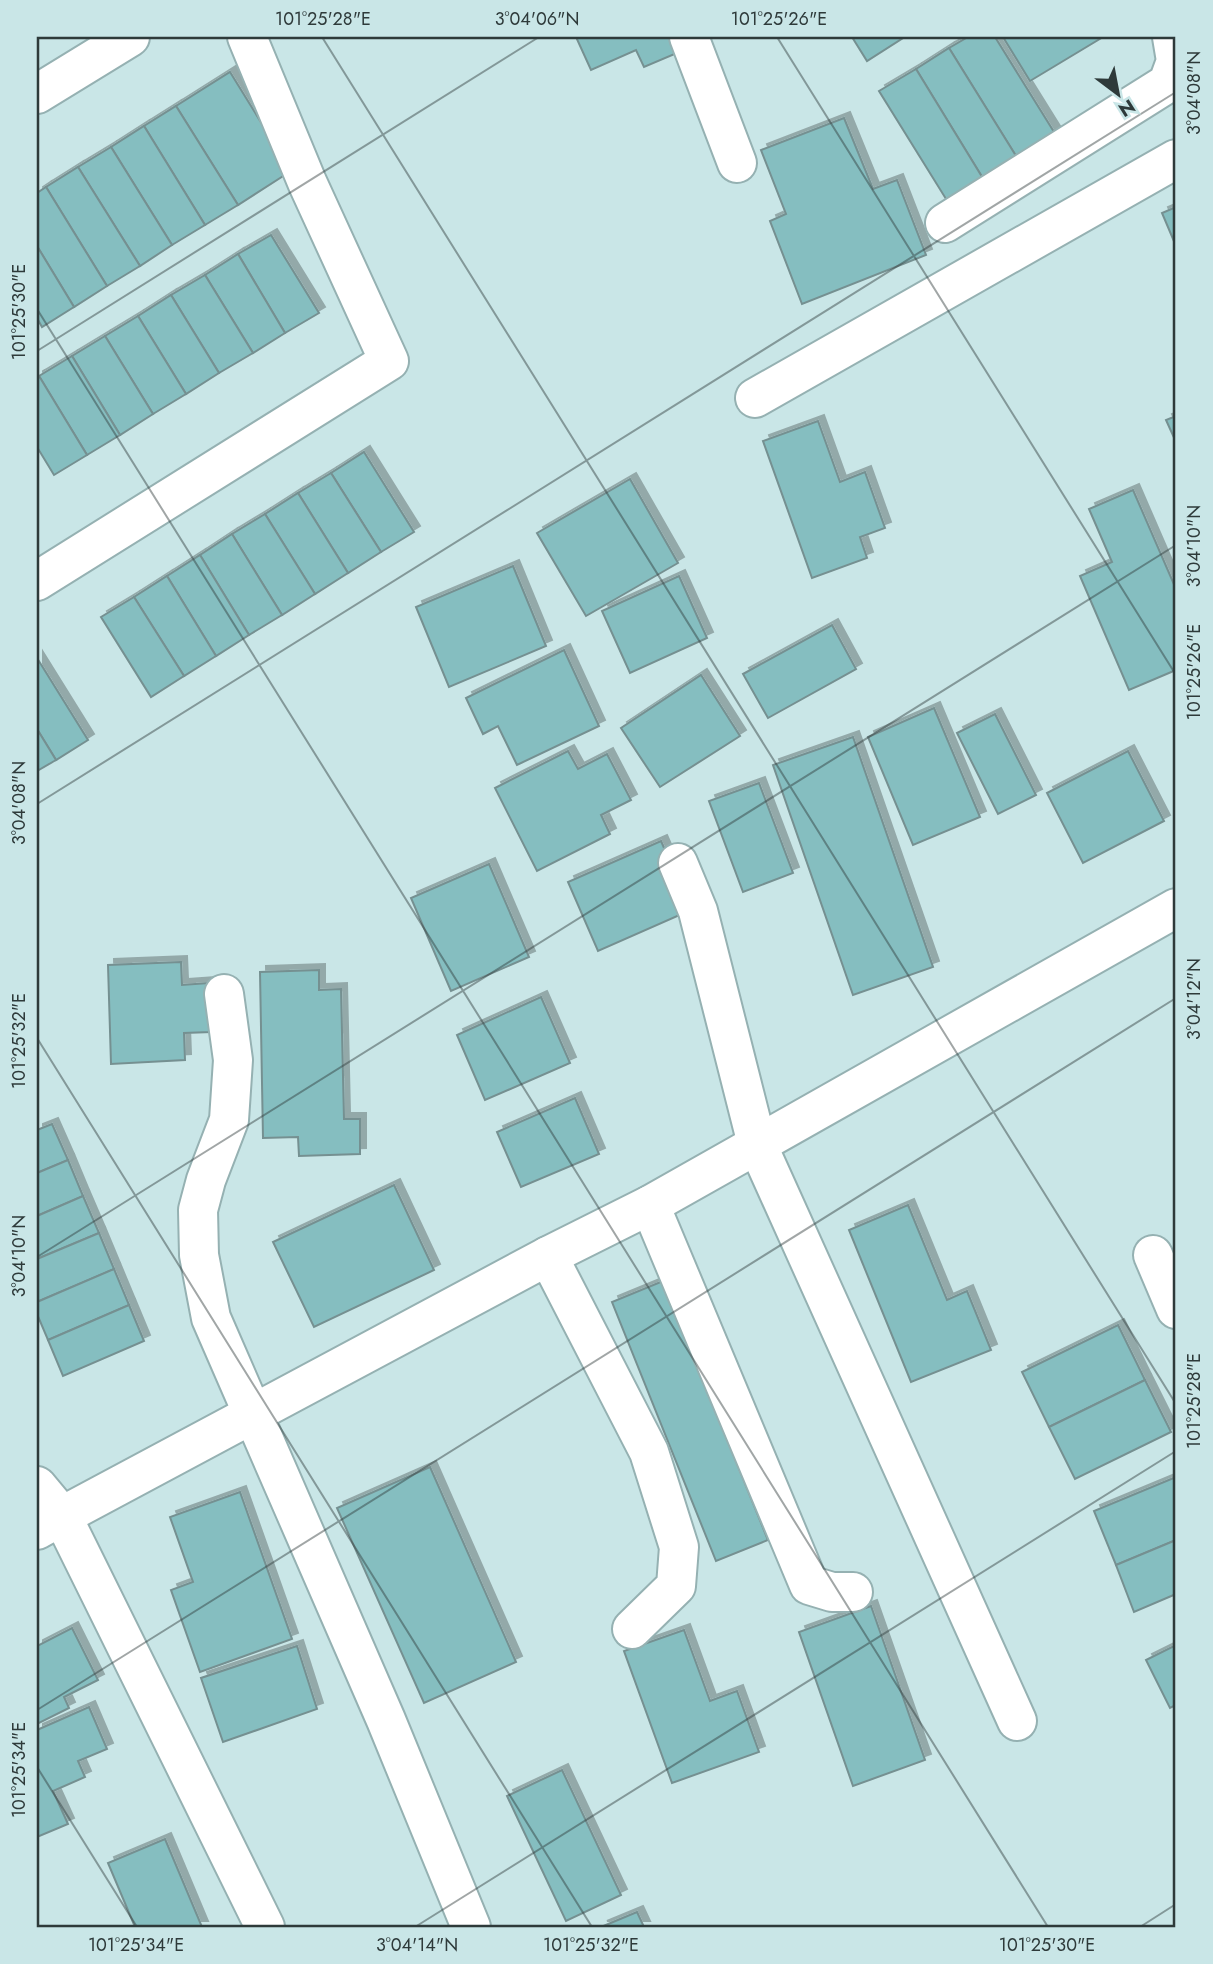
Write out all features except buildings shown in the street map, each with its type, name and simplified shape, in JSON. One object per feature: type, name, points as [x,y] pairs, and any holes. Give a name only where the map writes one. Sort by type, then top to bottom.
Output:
[{"type":"street","points":[[37,94],[131,37]]},
{"type":"street","points":[[37,581],[389,361],[307,182],[247,37]]},
{"type":"street","points":[[688,37],[737,163]]},
{"type":"street","points":[[945,223],[1168,83],[1176,61],[1172,37]]},
{"type":"street","points":[[755,398],[1176,159]]},
{"type":"street","points":[[678,863],[698,911],[757,1144],[1017,1721]]},
{"type":"street","points":[[50,1523],[548,1256],[650,1205],[1176,908]]},
{"type":"street","points":[[225,994],[233,1060],[229,1120],[206,1180],[198,1210],[199,1255],[211,1318],[386,1720],[471,1927]]},
{"type":"street","points":[[650,1205],[809,1585],[832,1592],[853,1592]]},
{"type":"street","points":[[1153,1255],[1176,1309]]},
{"type":"street","points":[[548,1256],[649,1452],[679,1547],[676,1586],[632,1629]]},
{"type":"street","points":[[37,1486],[50,1523],[265,1927]]}]
